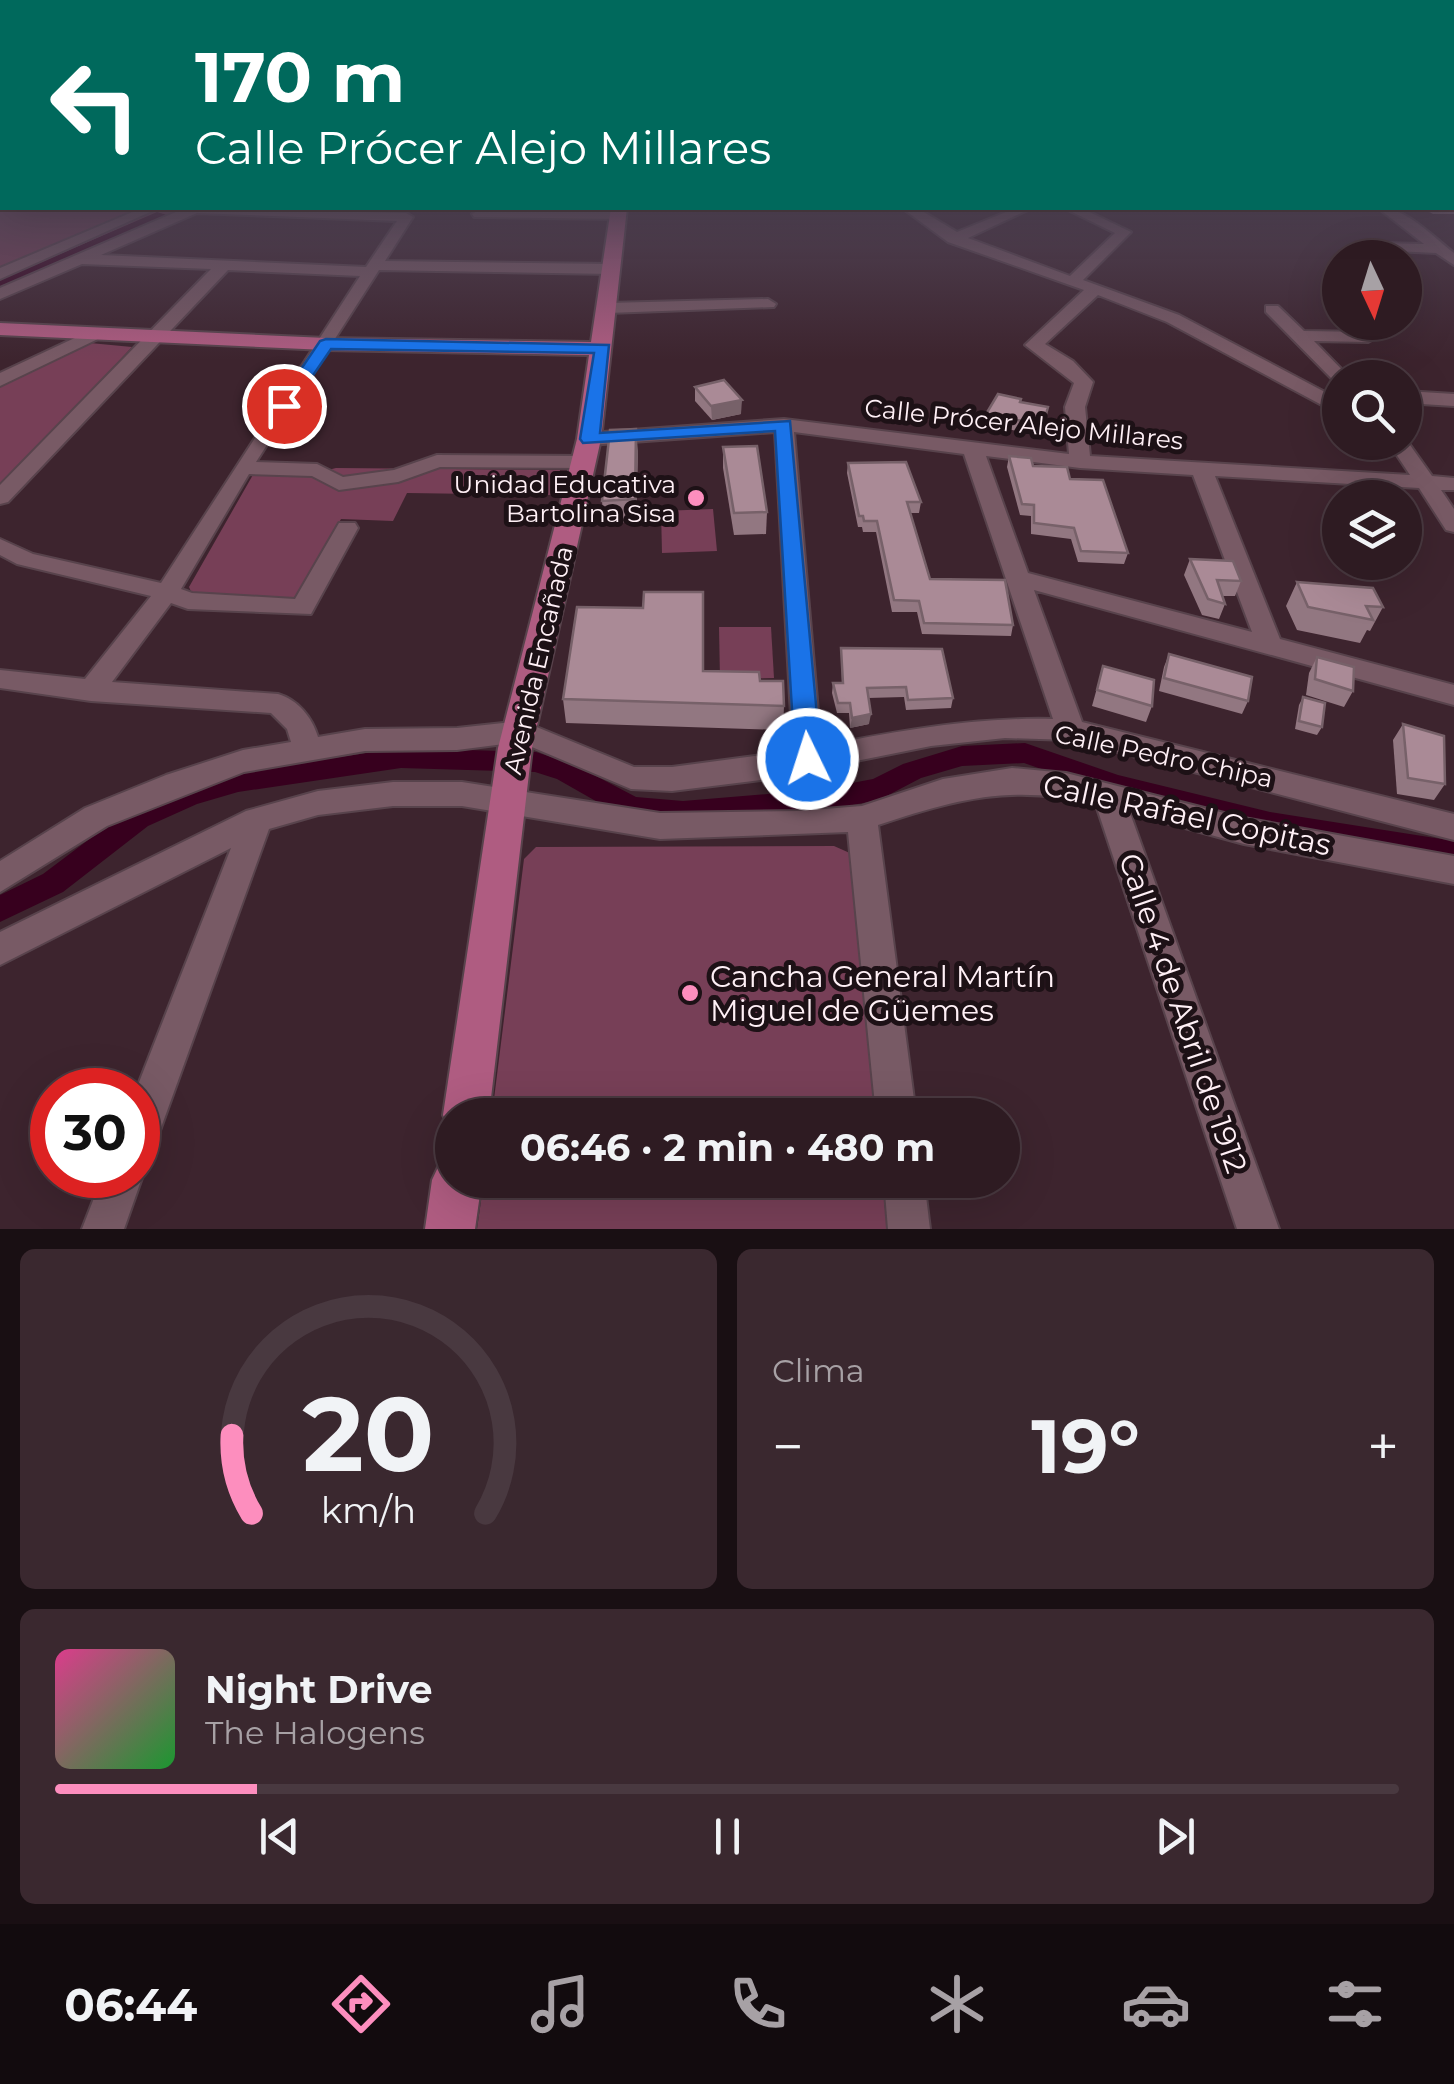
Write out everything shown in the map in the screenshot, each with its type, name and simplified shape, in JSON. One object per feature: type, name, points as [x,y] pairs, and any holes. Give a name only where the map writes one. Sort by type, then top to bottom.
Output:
[{"type":"main road","name":"Avenida Encañada","points":[[468,1098],[514,767],[586,450],[614,245]]},
{"type":"main road","points":[[0,329],[326,344],[603,349]]},
{"type":"main road","points":[[450,1229],[454,1198]]},
{"type":"street","points":[[0,274],[66,245]]},
{"type":"street","points":[[0,294],[112,245]]},
{"type":"street","points":[[91,691],[166,592],[388,245]]},
{"type":"street","points":[[970,245],[1074,280],[1185,325],[1322,399]]},
{"type":"street","points":[[1074,280],[1110,245]]},
{"type":"street","points":[[1435,245],[1454,260]]},
{"type":"street","points":[[1422,249],[1440,249]]},
{"type":"street","points":[[80,259],[223,266],[612,269]]},
{"type":"street","points":[[0,497],[223,266]]},
{"type":"street","points":[[1080,462],[1075,407],[1084,382],[1067,365],[1034,344],[1094,290]]},
{"type":"street","points":[[608,308],[768,304]]},
{"type":"street","points":[[1272,309],[1323,360]]},
{"type":"street","points":[[0,380],[96,333]]},
{"type":"street","points":[[1299,336],[1322,336]]},
{"type":"street","points":[[1422,398],[1454,400]]},
{"type":"street","points":[[784,425],[808,759]]},
{"type":"street","name":"Calle Prócer Alejo Millares","points":[[242,468],[317,470],[339,484],[398,476],[438,461],[586,450],[784,425],[1080,462],[1454,484]]},
{"type":"street","points":[[973,449],[1071,730]]},
{"type":"street","points":[[1411,460],[1454,525]]},
{"type":"street","points":[[1202,470],[1270,646]]},
{"type":"street","points":[[0,546],[25,558],[166,592],[188,601],[302,608],[347,528]]},
{"type":"street","points":[[1020,578],[1454,696]]},
{"type":"street","points":[[1,679],[91,691],[278,704],[300,724],[307,748]]},
{"type":"street","name":"Calle Pedro Chipa","points":[[514,767],[672,779],[761,769],[931,735],[1005,728],[1071,730],[1454,827]]},
{"type":"street","points":[[0,878],[96,817],[243,761],[366,740],[457,739],[514,767]]},
{"type":"street","name":"Calle Rafael Copitas","points":[[0,949],[257,820],[318,803],[393,794],[462,794],[514,767],[660,826],[862,818],[961,787],[1012,780],[1066,785],[1244,831],[1454,870]]},
{"type":"street","name":"Calle 4 de Abril de 1912","points":[[1109,798],[1258,1229]]},
{"type":"street","points":[[862,818],[894,1098]]},
{"type":"street","points":[[160,1078],[257,820]]},
{"type":"street","points":[[102,1229],[114,1198]]},
{"type":"street","points":[[906,1198],[909,1229]]},
{"type":"shaded area","points":[[0,245],[53,245],[0,268]]},
{"type":"shaded area","points":[[74,245],[102,245],[0,289],[0,278]]},
{"type":"shaded area","points":[[90,343],[132,347],[0,488],[0,383]]},
{"type":"shaded area","points":[[336,468],[560,470],[555,495],[407,493],[393,521],[341,519],[295,600],[193,596],[189,587],[254,473],[312,474]]},
{"type":"shaded area","points":[[713,509],[717,551],[662,553],[661,511]]},
{"type":"shaded area","points":[[719,627],[771,627],[774,678],[720,679]]},
{"type":"shaded area","name":"Cancha General Martín Miguel de Güemes","points":[[834,846],[852,854],[874,1098],[494,1098],[524,859],[536,847]]},
{"type":"shaded area","points":[[481,1198],[884,1198],[887,1229],[477,1229]]},
{"type":"building","points":[[724,380],[742,400],[711,406],[695,387]]},
{"type":"building","points":[[998,394],[1048,407],[1043,425],[986,414]]},
{"type":"building","points":[[636,429],[635,499],[602,501],[610,430]]},
{"type":"building","points":[[757,446],[767,512],[734,513],[723,447]]},
{"type":"building","points":[[1009,456],[1031,458],[1033,466],[1067,467],[1070,479],[1103,480],[1128,553],[1081,551],[1074,528],[1034,523],[1034,505],[1022,504]]},
{"type":"building","points":[[906,462],[921,502],[907,502],[930,579],[1005,580],[1013,625],[924,623],[919,601],[894,600],[877,521],[864,521],[859,516],[848,463]]},
{"type":"building","points":[[1190,559],[1233,561],[1241,581],[1217,580],[1225,604],[1208,599]]},
{"type":"building","points":[[1297,582],[1373,588],[1383,607],[1366,606],[1373,620],[1308,607]]},
{"type":"building","points":[[644,592],[703,592],[703,671],[759,672],[760,681],[783,681],[784,706],[563,699],[577,607],[643,608]]},
{"type":"building","points":[[841,648],[942,649],[953,698],[908,700],[906,687],[867,688],[871,714],[852,718],[850,703],[838,703],[833,683],[843,683]]},
{"type":"building","points":[[1169,654],[1252,677],[1248,701],[1164,678]]},
{"type":"building","points":[[1317,657],[1354,667],[1353,691],[1315,679]]},
{"type":"building","points":[[1103,666],[1154,680],[1152,706],[1097,690]]},
{"type":"building","points":[[1303,697],[1325,703],[1322,727],[1299,721]]},
{"type":"building","points":[[1403,724],[1444,736],[1445,784],[1408,778]]},
{"type":"waterway","points":[[0,285],[91,245]]},
{"type":"waterway","points":[[0,909],[53,883],[138,818],[190,796],[238,782],[401,758],[536,762],[566,772],[632,808],[683,812],[815,801],[879,789],[912,771],[962,756],[1025,753],[1116,785],[1270,823],[1454,853]]},
{"type":"place","name":"Unidad Educativa Bartolina Sisa","points":[[696,498]]},
{"type":"place","name":"Cancha General Martín Miguel de Güemes","points":[[690,993]]},
{"type":"route","points":[[284,406],[326,344],[603,349],[590,439],[784,425],[808,759]]}]
